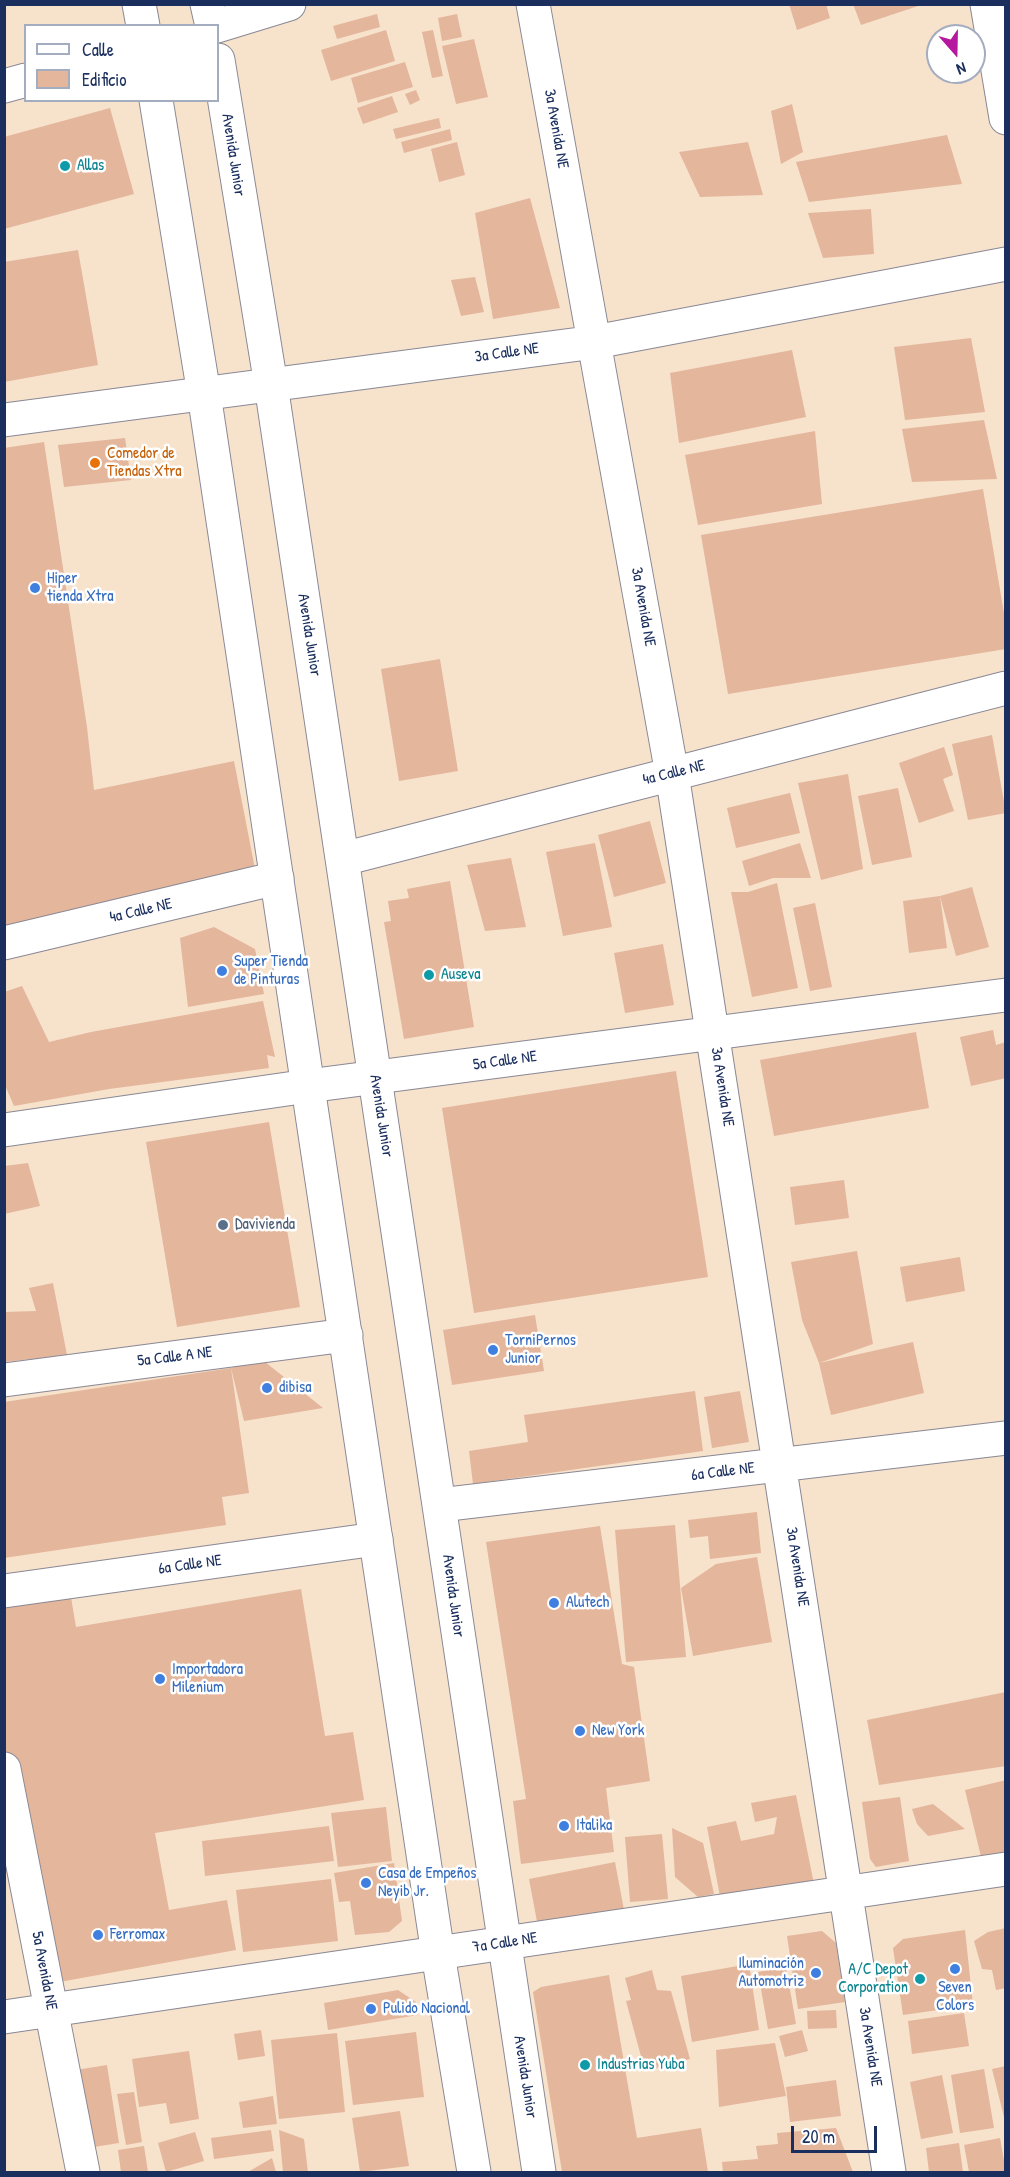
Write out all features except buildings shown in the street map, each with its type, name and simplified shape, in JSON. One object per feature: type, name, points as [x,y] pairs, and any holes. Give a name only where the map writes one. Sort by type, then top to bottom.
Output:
[{"type":"street","points":[[139,4],[143,24]]},
{"type":"street","points":[[207,4],[212,24]]},
{"type":"street","points":[[219,25],[289,4]]},
{"type":"street","name":"3a Avenida NE","points":[[533,4],[672,774],[890,2172]]},
{"type":"street","points":[[987,4],[1005,118]]},
{"type":"street","name":"Avenida Junior","points":[[219,66],[271,385],[539,2172]]},
{"type":"street","points":[[4,86],[24,81]]},
{"type":"street","points":[[156,102],[204,394],[438,1954],[474,2172]]},
{"type":"street","name":"3a Calle NE","points":[[4,420],[595,342],[1005,264]]},
{"type":"street","name":"4a Calle NE","points":[[343,859],[1005,688]]},
{"type":"street","name":"4a Calle NE","points":[[4,943],[277,878]]},
{"type":"street","name":"5a Calle NE","points":[[4,1130],[308,1086],[1005,995]]},
{"type":"street","name":"5a Calle A NE","points":[[4,1380],[346,1335]]},
{"type":"street","name":"6a Calle NE","points":[[440,1505],[1005,1438]]},
{"type":"street","name":"6a Calle NE","points":[[4,1591],[376,1539]]},
{"type":"street","name":"5a Avenida NE","points":[[4,1769],[83,2172]]},
{"type":"street","name":"7a Calle NE","points":[[4,2017],[1005,1869]]},
{"type":"place","name":"Allas","points":[[65,166]]},
{"type":"place","name":"Comedor de Tiendas Xtra","points":[[95,463]]},
{"type":"place","name":"Hiper tienda Xtra","points":[[35,588]]},
{"type":"place","name":"Super Tienda de Pinturas","points":[[222,971]]},
{"type":"place","name":"Auseva","points":[[429,975]]},
{"type":"place","name":"Davivienda","points":[[223,1225]]},
{"type":"place","name":"TorniPernos Junior","points":[[493,1350]]},
{"type":"place","name":"dibisa","points":[[267,1388]]},
{"type":"place","name":"Alutech","points":[[554,1603]]},
{"type":"place","name":"Importadora Milenium","points":[[160,1679]]},
{"type":"place","name":"New York","points":[[580,1731]]},
{"type":"place","name":"Italika","points":[[564,1826]]},
{"type":"place","name":"Casa de Empeños Neyib Jr.","points":[[366,1883]]},
{"type":"place","name":"Ferromax","points":[[98,1935]]},
{"type":"place","name":"Seven Colors","points":[[955,1969]]},
{"type":"place","name":"Iluminación Automotriz","points":[[816,1973]]},
{"type":"place","name":"A/C Depot Corporation","points":[[920,1979]]},
{"type":"place","name":"Pulido Nacional","points":[[371,2009]]},
{"type":"place","name":"Industrias Yuba","points":[[585,2065]]}]
